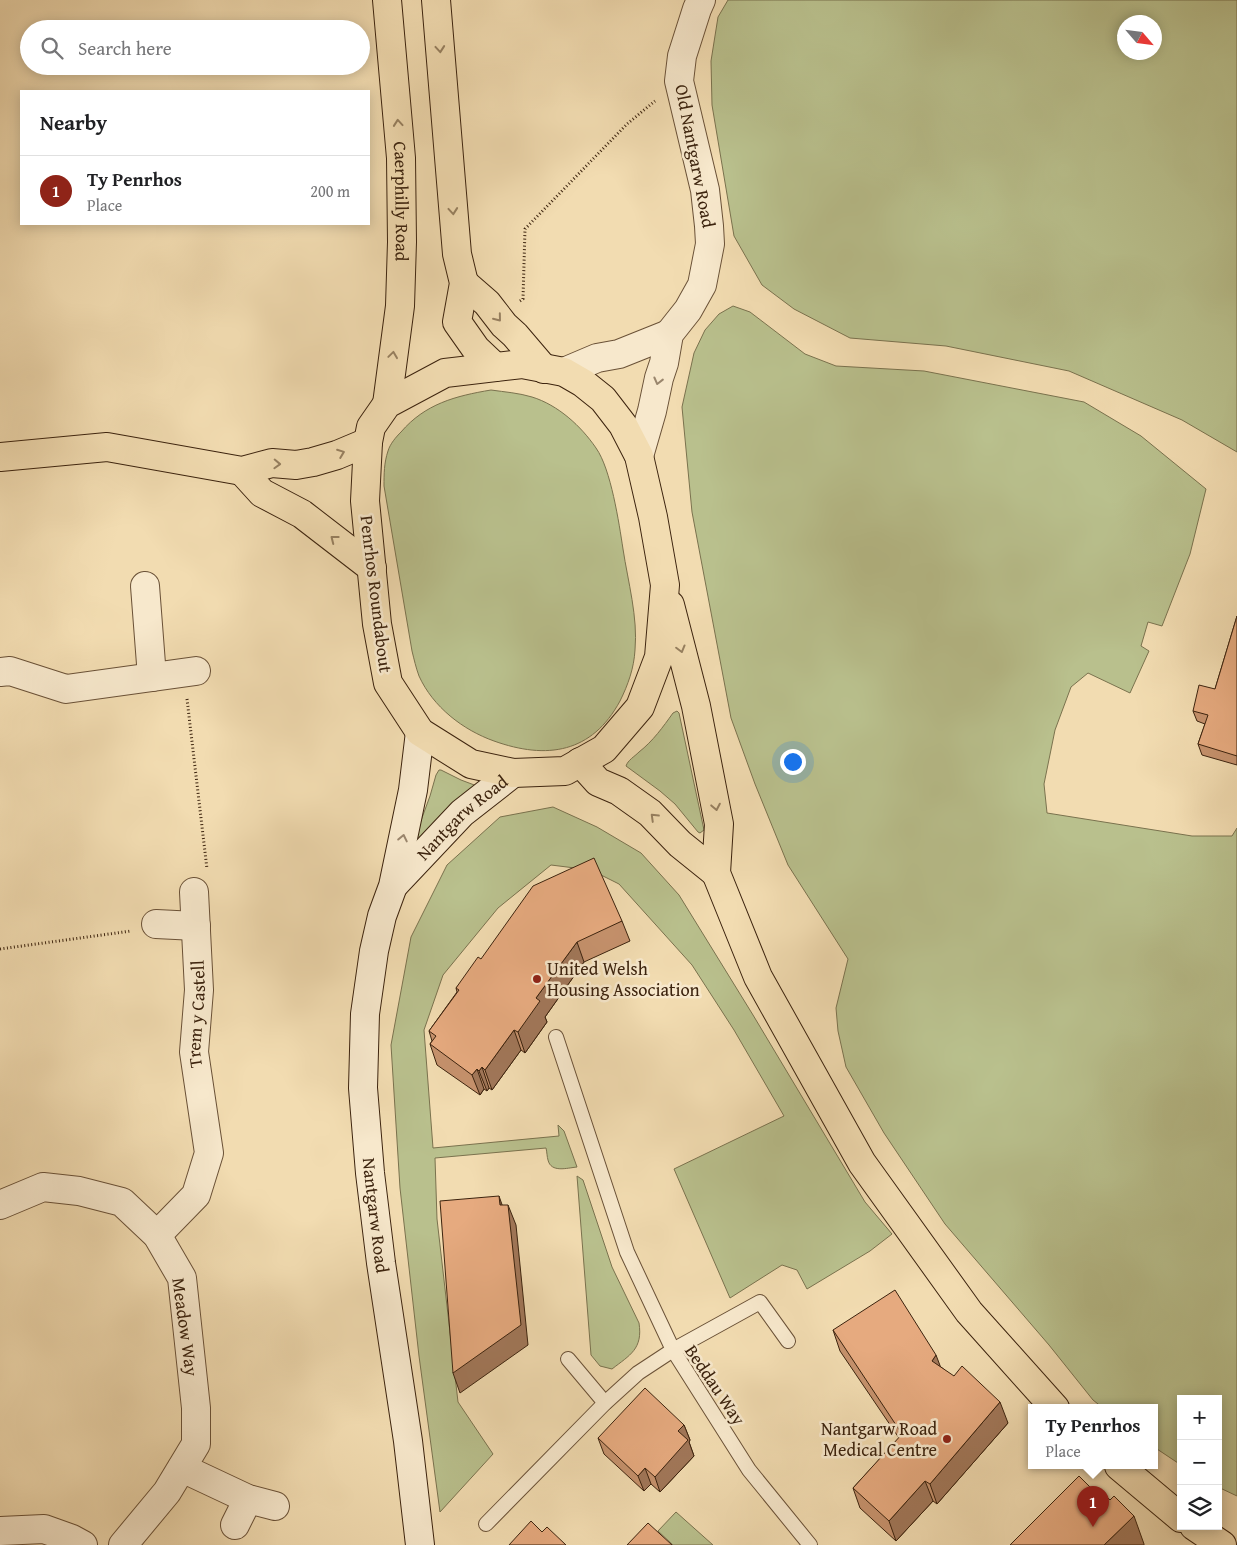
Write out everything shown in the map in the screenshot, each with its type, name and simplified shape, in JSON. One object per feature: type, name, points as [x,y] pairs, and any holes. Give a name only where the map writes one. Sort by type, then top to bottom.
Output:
[{"type":"main road","name":"Caerphilly Road","points":[[387,0],[401,158],[402,242],[400,306],[387,404]]},
{"type":"main road","points":[[436,0],[457,254],[464,283],[457,322],[476,349],[495,367]]},
{"type":"main road","points":[[464,283],[487,303],[504,325],[554,370]]},
{"type":"main road","name":"Penrhos Roundabout","points":[[522,364],[554,370],[583,383],[603,399],[623,425],[639,456],[653,517],[664,585],[659,657],[640,707],[604,749],[565,771],[513,773],[471,764],[420,732],[388,683],[378,624],[365,501],[368,442],[371,427],[387,404],[445,373],[522,364]]},
{"type":"main road","points":[[0,457],[107,447],[242,471],[272,462],[296,465],[313,462],[337,455],[368,442]]},
{"type":"main road","points":[[242,471],[262,494],[302,514],[372,568]]},
{"type":"main road","points":[[664,585],[696,706],[719,824],[716,873],[758,977],[862,1163],[969,1312],[1051,1404]]},
{"type":"main road","points":[[580,762],[598,782],[618,791],[650,813],[680,844],[716,873]]},
{"type":"main road","points":[[1123,1469],[1177,1515]]},
{"type":"main road","points":[[1200,1530],[1222,1545]]},
{"type":"street","name":"Old Nantgarw Road","points":[[639,456],[652,411],[670,334],[688,310],[702,285],[710,244],[705,190],[679,81],[682,56],[701,0]]},
{"type":"street","points":[[554,370],[619,354],[670,334]]},
{"type":"street","points":[[145,586],[152,677]]},
{"type":"street","points":[[0,672],[10,671],[66,689],[190,672]]},
{"type":"street","name":"Nantgarw Road","points":[[420,732],[413,790],[393,886],[382,916],[374,951],[365,1014],[363,1088],[370,1173],[381,1263],[408,1441],[420,1545]]},
{"type":"street","name":"Nantgarw Road","points":[[393,886],[462,813],[513,773]]},
{"type":"street","name":"Trem y Castell","points":[[158,1235],[196,1195],[209,1153],[194,1052],[199,990],[194,892]]},
{"type":"street","points":[[156,924],[196,926]]},
{"type":"street","name":"Meadow Way","points":[[1,1202],[43,1187],[79,1191],[122,1202],[158,1235],[182,1278],[196,1408],[196,1444],[167,1492],[123,1545]]},
{"type":"street","points":[[182,1468],[248,1499],[275,1506]]},
{"type":"street","points":[[235,1525],[248,1499]]},
{"type":"street","points":[[0,1530],[44,1529],[83,1545]]},
{"type":"lane","points":[[556,1037],[627,1252],[673,1350],[760,1302],[788,1341]]},
{"type":"lane","name":"Beddau Way","points":[[486,1524],[605,1403],[638,1373],[673,1350],[749,1470],[810,1545]]},
{"type":"lane","points":[[568,1359],[605,1403]]},
{"type":"path","points":[[517,303],[523,299],[525,229],[628,124],[679,81]]},
{"type":"path","points":[[190,672],[207,876],[194,892]]},
{"type":"path","points":[[0,949],[141,929],[156,924]]},
{"type":"green space","points":[[728,0],[1237,0],[1237,452],[1182,420],[1069,371],[946,346],[850,338],[794,309],[762,285],[734,236],[712,105],[711,61],[718,17]]},
{"type":"green space","points":[[733,306],[750,312],[805,354],[836,366],[924,371],[1084,402],[1141,436],[1206,489],[1190,554],[1162,626],[1148,622],[1141,646],[1149,651],[1130,693],[1088,673],[1071,687],[1055,730],[1044,784],[1047,813],[1192,836],[1232,836],[1237,828],[1237,1496],[1222,1489],[1222,1395],[1177,1395],[1177,1462],[1158,1450],[1158,1404],[1098,1404],[1093,1400],[1049,1345],[945,1224],[884,1133],[846,1067],[838,1031],[836,1008],[848,959],[788,865],[731,718],[692,512],[682,407],[694,353],[705,330],[719,314]]},
{"type":"green space","points":[[491,390],[532,397],[551,405],[568,417],[596,448],[606,469],[614,497],[634,612],[636,638],[633,663],[623,695],[609,718],[596,732],[582,742],[566,748],[532,750],[513,747],[471,731],[450,716],[432,698],[419,676],[412,651],[384,486],[385,464],[388,451],[395,438],[420,414],[453,399]]},
{"type":"green space","points":[[677,711],[679,713],[704,830],[700,833],[675,804],[626,766],[662,729],[673,713]]},
{"type":"green space","points":[[439,770],[477,786],[423,842],[415,842],[415,837]]},
{"type":"green space","points":[[553,807],[597,827],[641,853],[679,895],[865,1202],[892,1234],[870,1251],[807,1289],[797,1270],[782,1265],[730,1298],[674,1169],[784,1116],[734,1030],[692,965],[619,884],[591,870],[551,865],[498,908],[443,975],[424,1030],[433,1148],[559,1136],[558,1125],[564,1131],[577,1167],[560,1169],[552,1167],[548,1160],[546,1148],[435,1158],[437,1219],[458,1402],[493,1454],[440,1512],[419,1356],[400,1188],[391,1045],[411,937],[447,865],[500,817]]},
{"type":"green space","points":[[577,1176],[583,1180],[612,1267],[639,1323],[640,1332],[637,1345],[630,1355],[612,1369],[600,1366],[591,1355]]},
{"type":"green space","points":[[676,1512],[713,1545],[673,1545],[658,1531]]},
{"type":"building","points":[[1237,616],[1237,756],[1198,744],[1208,715],[1193,711],[1199,685],[1215,689]]},
{"type":"building","points":[[594,858],[622,921],[577,942],[536,998],[540,1001],[518,1032],[514,1030],[485,1070],[482,1067],[479,1071],[477,1069],[472,1075],[430,1044],[436,1036],[429,1031],[459,990],[456,988],[478,957],[481,959],[533,886]]},
{"type":"building","points":[[499,1196],[500,1205],[508,1205],[521,1325],[453,1373],[440,1201]]},
{"type":"building","name":"Nantgarw Road Medical Centre","points":[[895,1290],[936,1355],[932,1361],[954,1376],[962,1366],[1000,1402],[930,1484],[925,1481],[889,1521],[853,1488],[902,1434],[833,1330]]},
{"type":"building","points":[[645,1388],[684,1425],[678,1431],[688,1440],[655,1477],[645,1468],[638,1476],[598,1438]]},
{"type":"building","points":[[1079,1476],[1096,1493],[1100,1490],[1110,1500],[1114,1496],[1134,1516],[1104,1545],[1010,1545]]},
{"type":"building","points":[[531,1521],[542,1532],[547,1527],[566,1545],[509,1545]]},
{"type":"building","points":[[648,1523],[672,1545],[627,1545]]},
{"type":"place","name":"United Welsh Housing Association","points":[[537,979]]},
{"type":"place","name":"Nantgarw Road Medical Centre","points":[[947,1439]]},
{"type":"place","name":"Ty Penrhos","points":[[1093,1527]]}]
